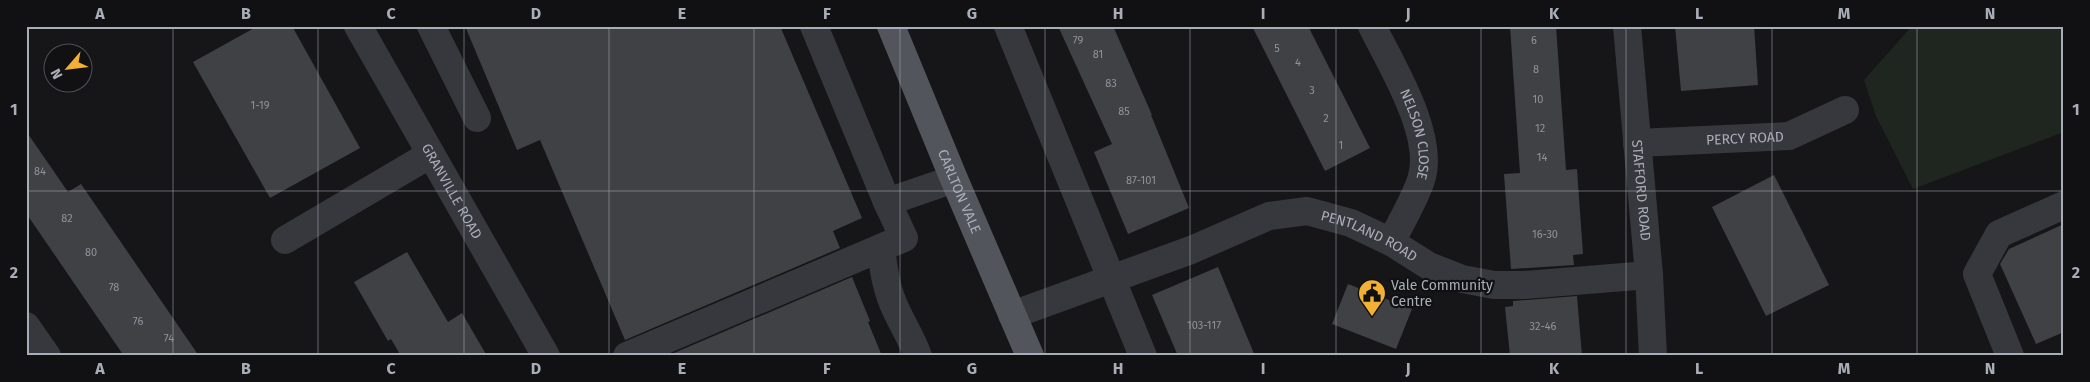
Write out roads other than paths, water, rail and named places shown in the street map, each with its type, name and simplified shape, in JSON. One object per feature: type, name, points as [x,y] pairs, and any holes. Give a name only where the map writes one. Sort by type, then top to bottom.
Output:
[{"type":"main road","name":"CARLTON VALE","points":[[891,26],[1030,356]]},
{"type":"street","name":"GRANVILLE ROAD","points":[[358,26],[546,356]]},
{"type":"street","points":[[432,26],[477,118]]},
{"type":"street","points":[[627,356],[904,238],[814,26]]},
{"type":"street","points":[[1008,26],[1143,356]]},
{"type":"street","name":"NELSON CLOSE","points":[[1372,26],[1411,104],[1420,128],[1424,157],[1422,179],[1391,242]]},
{"type":"street","name":"STAFFORD ROAD","points":[[1627,26],[1649,275],[1653,356]]},
{"type":"street","name":"PERCY ROAD","points":[[1637,143],[1789,136],[1845,110]]},
{"type":"street","points":[[285,240],[431,154]]},
{"type":"street","points":[[888,202],[954,179]]},
{"type":"street","points":[[2010,356],[1978,274],[1999,234],[2064,205]]},
{"type":"street","name":"PENTLAND ROAD","points":[[1012,315],[1191,250],[1269,216],[1307,211],[1351,223],[1391,242],[1429,266],[1462,279],[1494,285],[1649,275]]},
{"type":"street","points":[[881,248],[883,270],[892,300],[918,356]]},
{"type":"street","points":[[26,326],[47,356]]},
{"type":"place","name":"Vale Community Centre","points":[[1372,317]]}]
